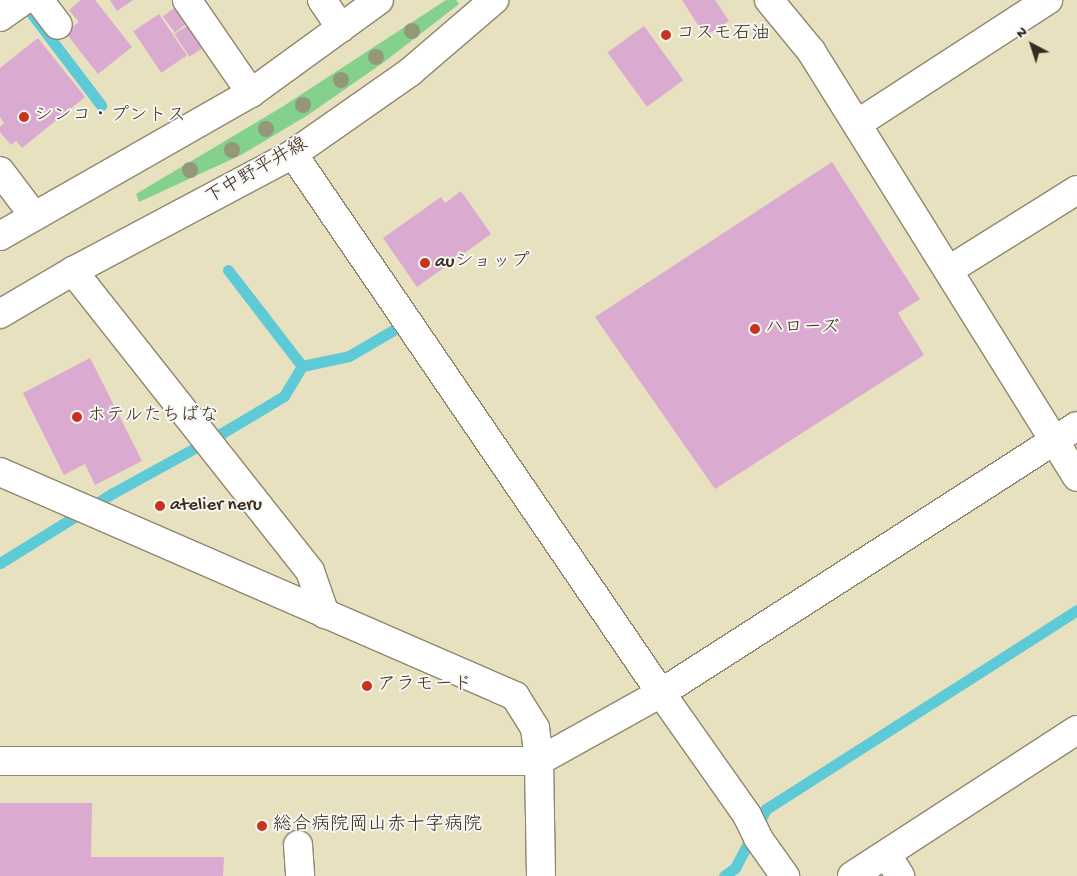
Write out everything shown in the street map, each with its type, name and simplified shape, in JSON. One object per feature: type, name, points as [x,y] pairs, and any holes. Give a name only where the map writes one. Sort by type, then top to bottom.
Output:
[{"type":"street","points":[[187,0],[252,93]]},
{"type":"street","points":[[322,0],[341,28]]},
{"type":"street","points":[[0,236],[252,93],[379,0]]},
{"type":"street","name":"下中野平井線","points":[[0,314],[73,271],[293,154],[410,72],[494,0]]},
{"type":"street","points":[[769,0],[808,47],[949,270],[1066,433],[1077,477]]},
{"type":"street","points":[[857,124],[1048,0]]},
{"type":"street","points":[[20,6],[58,25]]},
{"type":"street","points":[[293,154],[753,826],[784,876]]},
{"type":"street","points":[[0,171],[34,216]]},
{"type":"street","points":[[949,270],[1077,190]]},
{"type":"street","points":[[73,271],[310,572],[325,614]]},
{"type":"street","points":[[0,761],[540,761],[661,693],[1066,433]]},
{"type":"street","points":[[0,472],[515,696],[535,728],[540,761],[542,876]]},
{"type":"street","points":[[852,876],[894,865],[1077,730]]},
{"type":"street","points":[[298,845],[300,876]]},
{"type":"green space","points":[[446,0],[456,0],[459,4],[384,62],[308,115],[241,155],[139,202],[136,194],[282,107]]},
{"type":"building","points":[[81,0],[95,0],[132,47],[98,74],[65,32],[79,22],[69,10]]},
{"type":"building","points":[[110,0],[133,0],[117,11]]},
{"type":"building","points":[[682,0],[715,0],[729,21],[705,36]]},
{"type":"building","points":[[174,8],[186,24],[175,32],[163,16]]},
{"type":"building","points":[[159,14],[187,55],[161,73],[133,31]]},
{"type":"building","points":[[193,22],[208,45],[189,57],[175,34]]},
{"type":"building","points":[[644,26],[683,80],[647,107],[608,52]]},
{"type":"building","points":[[38,38],[85,97],[22,148],[16,141],[11,145],[0,132],[0,127],[4,123],[0,117],[0,68]]},
{"type":"building","points":[[832,162],[920,299],[898,313],[924,355],[715,489],[595,317]]},
{"type":"building","name":"auショップ","points":[[461,191],[491,234],[417,287],[383,238],[441,197],[445,203]]},
{"type":"building","points":[[90,358],[142,461],[95,485],[85,464],[64,475],[23,393]]},
{"type":"building","points":[[0,803],[92,803],[91,857],[224,857],[223,876],[0,876]]},
{"type":"waterway","points":[[22,1],[101,105]]},
{"type":"waterway","points":[[228,270],[302,366]]},
{"type":"waterway","points":[[0,563],[113,493],[222,433],[284,396],[302,366],[349,356],[395,329]]},
{"type":"waterway","points":[[724,876],[735,868],[766,809],[1077,610]]},
{"type":"place","name":"コスモ石油","points":[[666,35]]},
{"type":"place","name":"シンコ・プントス","points":[[24,117]]},
{"type":"place","name":"auショップ","points":[[425,263]]},
{"type":"place","name":"ハローズ","points":[[755,329]]},
{"type":"place","name":"ホテルたちばな","points":[[77,417]]},
{"type":"place","name":"atelier neru","points":[[160,506]]},
{"type":"place","name":"アラモード","points":[[367,686]]},
{"type":"place","name":"総合病院岡山赤十字病院","points":[[262,826]]}]
